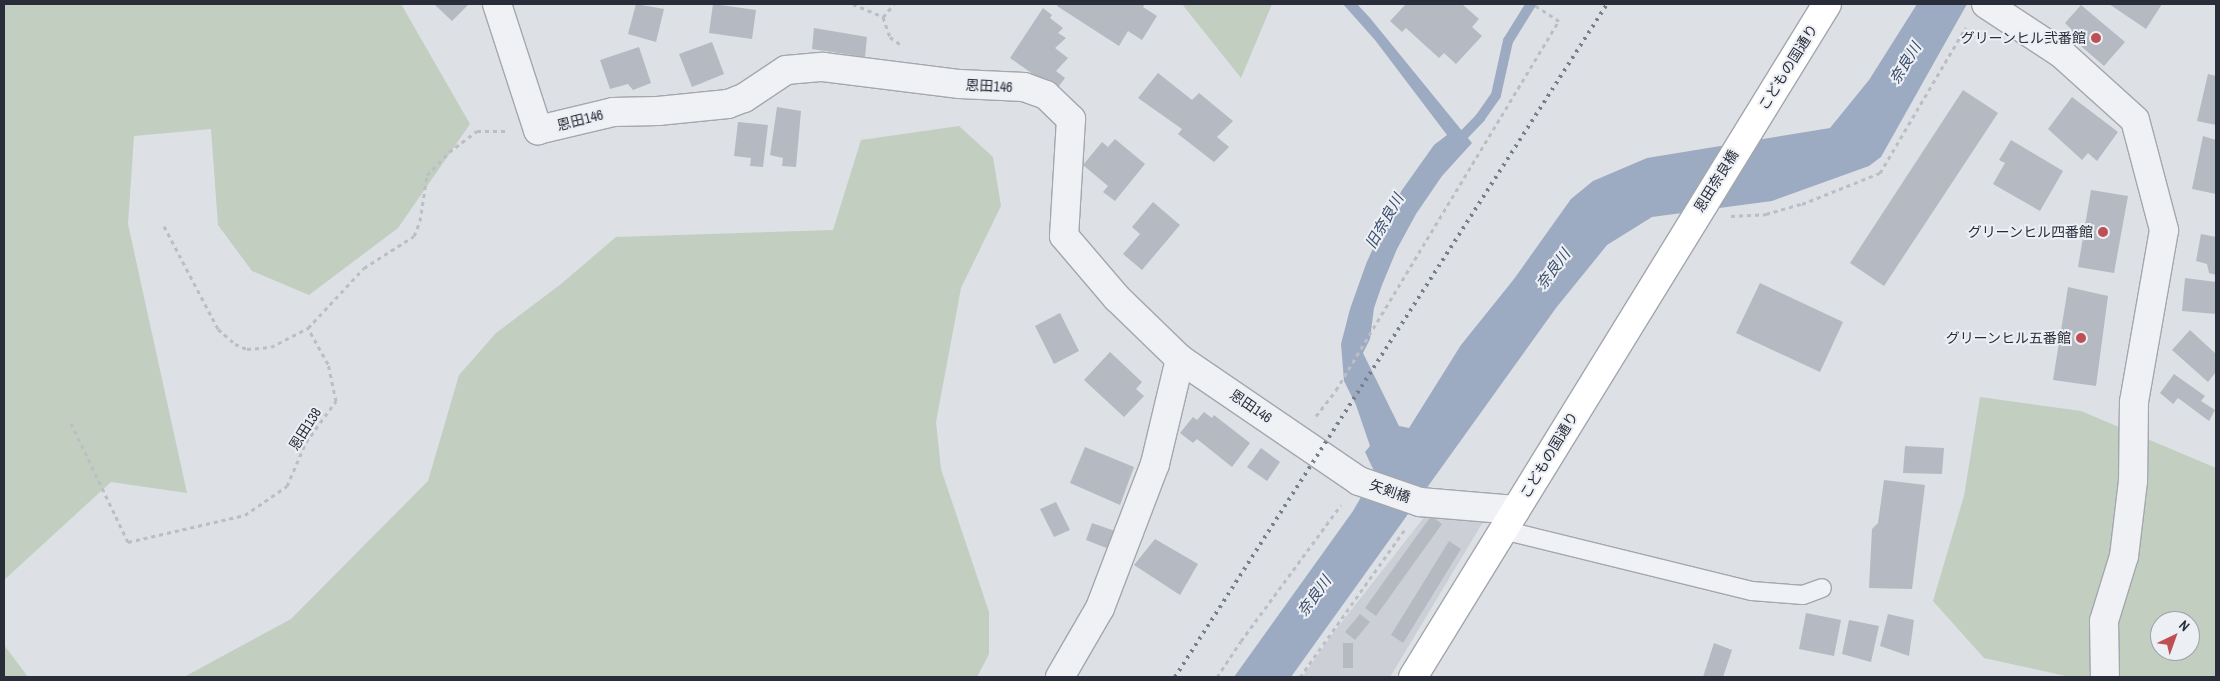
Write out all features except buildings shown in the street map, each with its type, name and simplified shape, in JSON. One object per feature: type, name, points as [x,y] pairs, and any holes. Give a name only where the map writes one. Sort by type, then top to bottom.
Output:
[{"type":"main road","name":"こどもの国通り","points":[[1749,130],[1827,4]]},
{"type":"main road","name":"恩田奈良橋","points":[[1684,233],[1749,130]]},
{"type":"main road","name":"こどもの国通り","points":[[1413,677],[1684,233]]},
{"type":"street","name":"恩田146","points":[[498,4],[538,130],[613,112],[658,111],[728,104],[744,98],[786,70],[823,67],[960,84],[1024,87],[1046,95],[1071,120],[1064,236],[1117,298],[1180,359],[1359,481]]},
{"type":"street","points":[[1978,12],[2062,54],[2135,120],[2164,230],[2134,402],[2133,481],[2124,556],[2104,621],[2105,677]]},
{"type":"street","points":[[1060,677],[1100,608],[1133,524],[1155,464],[1180,359]]},
{"type":"street","name":"矢剣橋","points":[[1359,481],[1422,502],[1509,520]]},
{"type":"lane","points":[[1509,520],[1752,591],[1803,595],[1822,588]]},
{"type":"path","points":[[853,4],[883,17],[890,36],[906,47]]},
{"type":"path","points":[[883,17],[894,4]]},
{"type":"path","points":[[1329,400],[1559,21],[1533,4]]},
{"type":"path","points":[[1729,216],[1766,214],[1802,204],[1880,173],[1978,12]]},
{"type":"path","points":[[164,226],[218,329],[235,344],[248,349],[270,347],[308,328],[364,268],[414,236],[420,221],[427,175],[449,152],[477,131],[538,130]]},
{"type":"path","name":"恩田138","points":[[71,423],[128,542],[245,514],[286,486],[306,442],[336,401],[328,364],[308,328]]},
{"type":"path","points":[[1217,677],[1359,481]]},
{"type":"path","points":[[1300,677],[1422,502]]},
{"type":"shaded area","points":[[1429,511],[1483,522],[1390,677],[1302,677],[1334,632]]},
{"type":"green space","points":[[4,4],[401,4],[470,124],[398,228],[309,295],[252,271],[218,225],[211,129],[134,136],[128,224],[187,493],[111,482],[4,580]]},
{"type":"green space","points":[[1182,4],[1272,4],[1241,78]]},
{"type":"green space","points":[[959,126],[993,157],[1001,206],[961,288],[936,422],[941,469],[989,612],[989,654],[977,677],[184,677],[291,619],[428,481],[459,375],[496,333],[561,284],[616,237],[833,230],[861,140]]},
{"type":"green space","points":[[1980,397],[2081,411],[2216,468],[2216,677],[2070,677],[1984,658],[1933,601],[1964,496]]},
{"type":"green space","points":[[4,645],[28,677],[4,677]]},
{"type":"water","name":"奈良川","points":[[1343,4],[1357,4],[1370,18],[1472,143],[1442,176],[1416,214],[1397,249],[1374,308],[1370,339],[1363,353],[1399,426],[1409,428],[1461,345],[1514,279],[1571,199],[1593,181],[1647,158],[1830,128],[1869,80],[1917,4],[1967,4],[1881,157],[1869,166],[1772,201],[1652,217],[1607,245],[1556,308],[1291,677],[1234,677],[1353,511],[1375,473],[1365,452],[1370,446],[1356,405],[1344,381],[1341,344],[1350,309],[1366,264],[1387,217],[1402,190],[1434,145],[1447,135],[1375,40]]},
{"type":"waterway","name":"旧奈良川","points":[[1456,143],[1480,118],[1496,95],[1508,41],[1531,4]]},
{"type":"railway","points":[[1175,677],[1607,4]]},
{"type":"place","name":"グリーンヒル弐番館","points":[[2096,38]]},
{"type":"place","name":"グリーンヒル四番館","points":[[2103,232]]},
{"type":"place","name":"グリーンヒル五番館","points":[[2081,338]]}]
